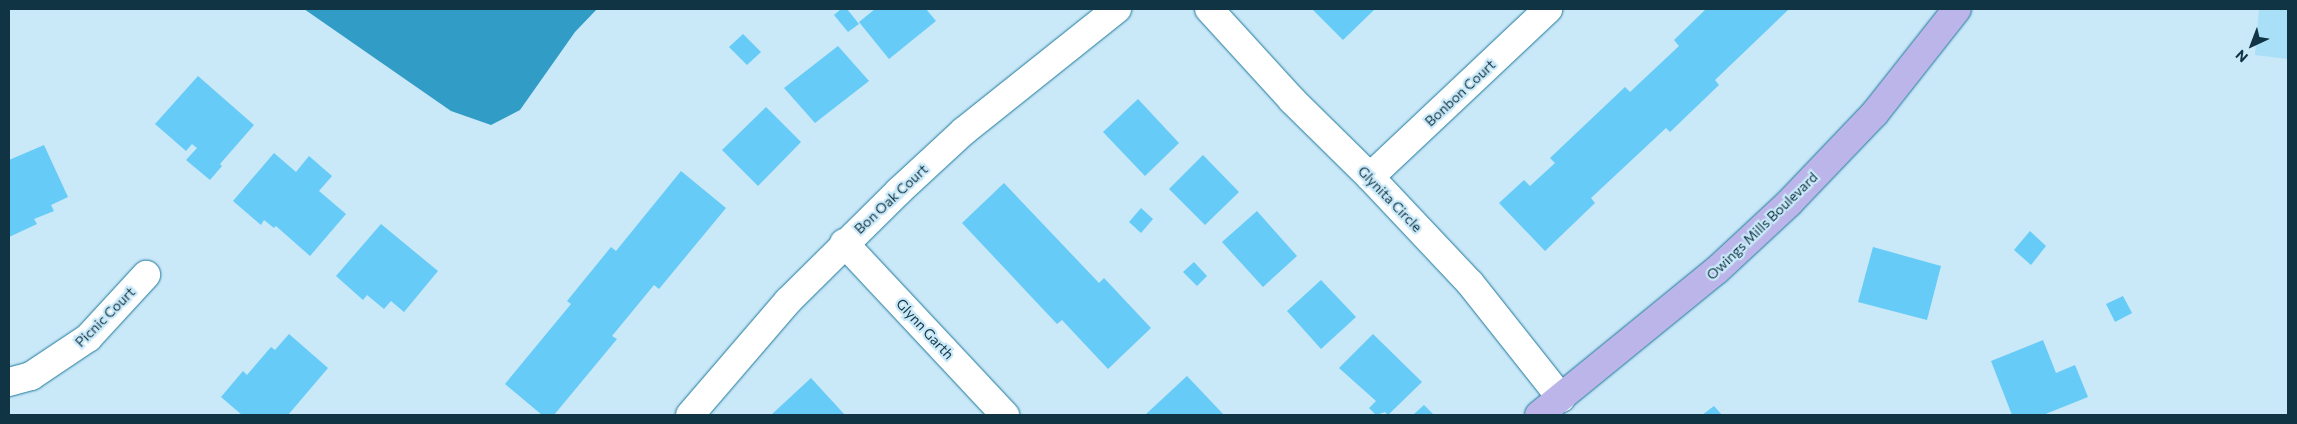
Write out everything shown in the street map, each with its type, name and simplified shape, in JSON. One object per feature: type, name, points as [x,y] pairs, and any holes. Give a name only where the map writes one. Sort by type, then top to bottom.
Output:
[{"type":"main road","name":"Owings Mills Boulevard","points":[[1539,415],[1717,270],[1789,203],[1875,113],[1957,9]]},
{"type":"street","name":"Bon Oak Court","points":[[690,415],[844,243],[964,131],[1117,9]]},
{"type":"street","name":"Glynita Circle","points":[[1210,9],[1292,100],[1370,177],[1470,283],[1561,398]]},
{"type":"street","name":"Bonbon Court","points":[[1370,177],[1548,9]]},
{"type":"street","name":"Glynn Garth","points":[[844,243],[1006,415]]},
{"type":"street","name":"Picnic Court","points":[[9,382],[31,376],[88,338],[146,275]]},
{"type":"shaded area","points":[[304,9],[597,9],[575,32],[520,110],[491,125],[451,111]]},
{"type":"shaded area","points":[[2259,9],[2288,9],[2288,59],[2255,55]]},
{"type":"building","points":[[841,9],[847,9],[859,24],[848,32],[834,15]]},
{"type":"building","points":[[875,9],[926,9],[936,21],[889,59],[859,22]]},
{"type":"building","points":[[1312,9],[1375,9],[1343,40]]},
{"type":"building","points":[[1706,9],[1788,10],[1715,80],[1719,85],[1670,132],[1666,128],[1591,198],[1595,203],[1545,251],[1499,203],[1524,180],[1530,186],[1555,163],[1550,158],[1625,87],[1630,92],[1679,46],[1674,40]]},
{"type":"building","points":[[743,34],[761,52],[747,65],[729,47]]},
{"type":"building","points":[[838,46],[869,81],[815,123],[784,88]]},
{"type":"building","points":[[198,76],[254,125],[220,164],[222,166],[210,180],[186,160],[197,148],[192,144],[186,151],[155,124]]},
{"type":"building","points":[[1138,99],[1179,143],[1145,176],[1103,132]]},
{"type":"building","points":[[766,107],[801,142],[758,186],[722,150]]},
{"type":"building","points":[[44,145],[68,197],[51,205],[54,211],[34,219],[37,224],[9,237],[9,160]]},
{"type":"building","points":[[274,153],[296,172],[309,156],[332,176],[319,191],[346,214],[310,256],[276,226],[274,228],[264,220],[261,225],[233,201]]},
{"type":"building","points":[[1203,155],[1239,192],[1205,225],[1169,189]]},
{"type":"building","points":[[681,171],[726,208],[659,289],[654,285],[612,336],[617,339],[554,415],[542,415],[505,384],[571,304],[567,301],[611,247],[616,251]]},
{"type":"building","points":[[1004,183],[1099,283],[1104,278],[1151,328],[1108,369],[1062,320],[1057,324],[962,223]]},
{"type":"building","points":[[1141,208],[1153,219],[1141,233],[1129,222]]},
{"type":"building","points":[[1257,211],[1297,256],[1263,287],[1222,242]]},
{"type":"building","points":[[381,224],[438,271],[404,312],[391,301],[384,309],[367,295],[363,300],[336,276]]},
{"type":"building","points":[[2030,231],[2046,246],[2031,265],[2014,250]]},
{"type":"building","points":[[1873,247],[1941,266],[1927,320],[1858,302]]},
{"type":"building","points":[[1194,262],[1207,276],[1197,286],[1183,272]]},
{"type":"building","points":[[1321,280],[1356,317],[1321,349],[1287,311]]},
{"type":"building","points":[[2123,296],[2132,313],[2115,322],[2106,304]]},
{"type":"building","points":[[289,334],[328,368],[288,415],[242,415],[221,397],[243,371],[247,375],[271,347],[275,350]]},
{"type":"building","points":[[1373,334],[1422,382],[1388,415],[1385,412],[1376,415],[1369,408],[1376,401],[1339,368]]},
{"type":"building","points":[[2043,340],[2056,373],[2075,365],[2088,397],[2043,415],[2012,415],[1991,361]]},
{"type":"building","points":[[1187,376],[1224,415],[1145,415]]},
{"type":"building","points":[[811,378],[845,415],[771,415]]},
{"type":"building","points":[[1424,405],[1434,415],[1414,414]]},
{"type":"building","points":[[1714,406],[1722,415],[1702,415]]}]
